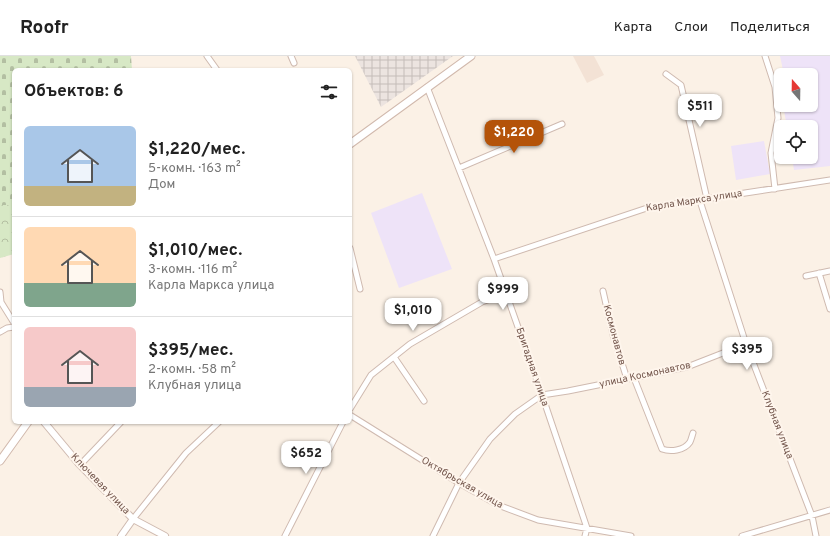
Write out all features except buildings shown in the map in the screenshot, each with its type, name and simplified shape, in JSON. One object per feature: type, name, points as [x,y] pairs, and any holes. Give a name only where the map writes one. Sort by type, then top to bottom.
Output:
[{"type":"main road","points":[[352,143],[471,56]]},
{"type":"main road","points":[[0,461],[27,424]]},
{"type":"street","points":[[291,56],[294,63]]},
{"type":"street","points":[[765,56],[775,87],[778,118],[771,153],[775,189]]},
{"type":"street","points":[[209,57],[216,68]]},
{"type":"street","points":[[666,74],[681,85],[707,199]]},
{"type":"street","name":"Бригадная улица","points":[[427,87],[494,259],[587,528]]},
{"type":"street","points":[[459,168],[562,124]]},
{"type":"street","name":"Карла Маркса улица","points":[[494,259],[647,208],[830,180]]},
{"type":"street","name":"Клубная улица","points":[[700,201],[746,344],[812,516],[816,536]]},
{"type":"street","points":[[352,258],[360,289]]},
{"type":"street","points":[[806,276],[830,270]]},
{"type":"street","points":[[819,273],[830,309]]},
{"type":"street","name":"Космонавтов","points":[[603,291],[613,335],[627,379]]},
{"type":"street","points":[[0,292],[1,302],[12,320]]},
{"type":"street","points":[[352,406],[371,375],[410,344],[457,315],[482,302],[506,293]]},
{"type":"street","points":[[0,332],[12,327]]},
{"type":"street","name":"улица Космонавтов","points":[[542,395],[687,367],[746,344]]},
{"type":"street","points":[[394,357],[424,401]]},
{"type":"street","points":[[634,378],[662,449],[668,452],[680,449],[689,444],[693,433]]},
{"type":"street","points":[[433,536],[459,483],[490,439],[515,414],[542,395]]},
{"type":"street","name":"Октябрьская улица","points":[[352,416],[459,483],[498,505],[538,520],[631,536]]},
{"type":"street","name":"Ключевая улица","points":[[46,424],[80,465],[133,518],[165,536]]},
{"type":"street","points":[[80,465],[119,424]]},
{"type":"street","points":[[121,536],[133,518],[186,453],[217,424]]},
{"type":"street","points":[[285,536],[342,424]]},
{"type":"street","points":[[742,536],[830,510]]},
{"type":"street","points":[[585,536],[587,528]]},
{"type":"shaded area","points":[[355,56],[453,56],[381,107]]},
{"type":"shaded area","points":[[573,56],[594,56],[604,75],[587,83]]},
{"type":"shaded area","points":[[780,56],[830,56],[830,166],[794,170],[793,164],[818,164],[818,120],[786,120],[784,112],[818,112],[818,68],[783,68]]},
{"type":"shaded area","points":[[764,141],[770,174],[736,180],[731,146]]},
{"type":"shaded area","points":[[422,193],[452,269],[399,288],[371,213]]},
{"type":"green space","points":[[0,56],[131,56],[132,68],[12,68],[12,205],[0,205]]},
{"type":"green space","points":[[12,203],[12,255],[0,258],[0,204]]}]
